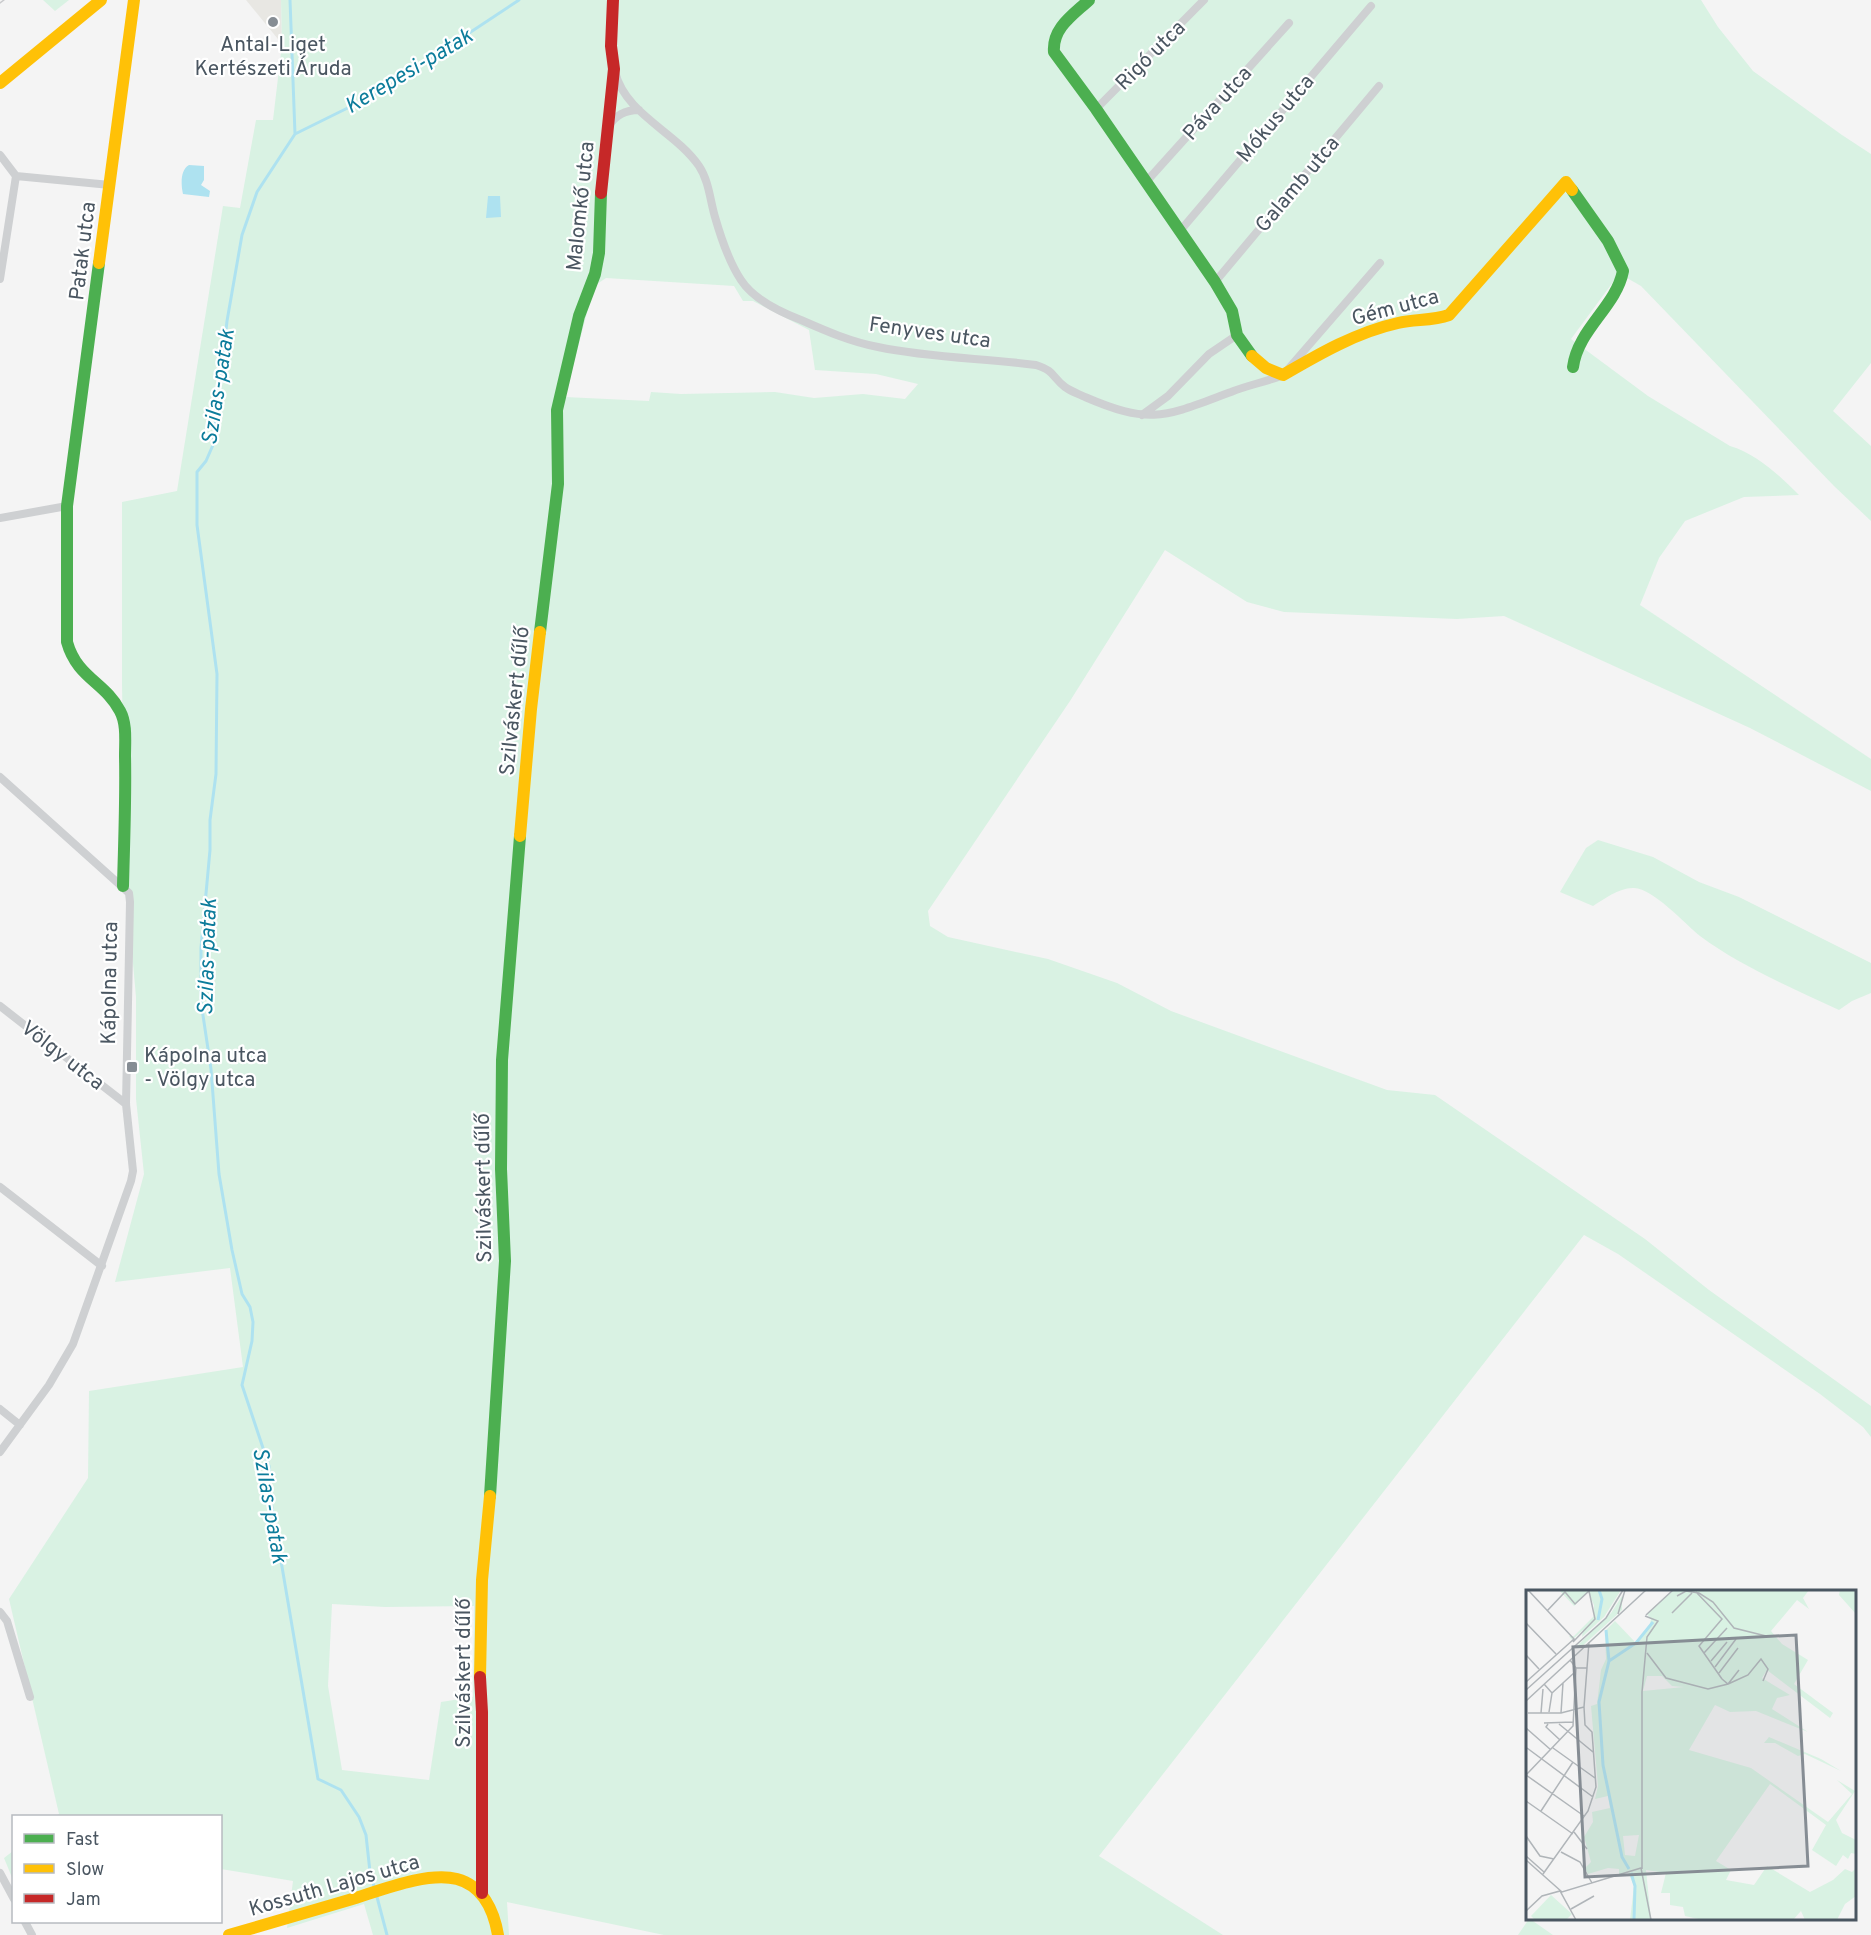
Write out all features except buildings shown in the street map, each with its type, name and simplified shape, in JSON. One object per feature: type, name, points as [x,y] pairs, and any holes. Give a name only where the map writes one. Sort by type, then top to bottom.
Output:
[{"type":"street","points":[[0,83],[101,0]]},
{"type":"street","name":"Patak utca","points":[[67,506],[134,0]]},
{"type":"street","name":"Malomkő utca","points":[[558,484],[557,410],[579,316],[597,265],[601,188],[614,69],[611,46],[613,0]]},
{"type":"street","points":[[1089,0],[1055,34],[1052,45],[1054,52],[1215,282],[1232,311],[1237,335],[1249,353],[1266,368],[1283,375],[1380,263]]},
{"type":"street","name":"Rigó utca","points":[[1096,109],[1204,0]]},
{"type":"street","name":"Mókus utca","points":[[1180,231],[1371,6]]},
{"type":"street","name":"Páva utca","points":[[1146,182],[1289,23]]},
{"type":"street","name":"Fenyves utca","points":[[614,69],[623,92],[639,110],[680,145],[700,167],[706,179],[723,240],[735,269],[746,286],[780,312],[839,336],[876,347],[1036,364],[1047,368],[1065,387],[1116,409],[1142,415],[1172,413],[1245,386],[1266,382],[1283,375]]},
{"type":"street","name":"Galamb utca","points":[[1215,282],[1379,86]]},
{"type":"street","points":[[609,126],[618,115],[629,110],[639,110]]},
{"type":"street","points":[[0,155],[16,176],[110,185]]},
{"type":"street","points":[[0,279],[16,176]]},
{"type":"street","name":"Gém utca","points":[[1283,375],[1339,343],[1373,330],[1401,322],[1437,319],[1449,315],[1566,182],[1613,247],[1622,263],[1623,270],[1617,287],[1583,336],[1575,353],[1573,367]]},
{"type":"street","points":[[0,215],[10,207]]},
{"type":"street","points":[[1142,415],[1168,396],[1209,354],[1237,335]]},
{"type":"street","name":"Szilváskert dűlő","points":[[482,1893],[482,1712],[479,1659],[482,1580],[505,1261],[501,1168],[502,1060],[531,709],[558,484]]},
{"type":"street","points":[[0,518],[67,506]]},
{"type":"street","name":"Kápolna utca","points":[[0,1452],[50,1385],[73,1344],[102,1266],[133,1171],[126,1104],[130,902],[129,893],[123,886],[126,792],[124,721],[122,711],[112,699],[69,657],[67,642],[67,506]]},
{"type":"street","points":[[0,777],[123,886]]},
{"type":"street","name":"Völgy utca","points":[[0,1006],[126,1104]]},
{"type":"street","points":[[0,1187],[102,1266]]},
{"type":"street","points":[[0,1409],[20,1425]]},
{"type":"street","points":[[0,1612],[7,1621],[30,1697]]},
{"type":"street","points":[[0,1873],[12,1896]]},
{"type":"street","name":"Kossuth Lajos utca","points":[[229,1935],[433,1877],[446,1877],[469,1883],[482,1893]]},
{"type":"street","points":[[482,1893],[491,1906],[498,1935]]},
{"type":"shaded area","name":"Antal-Liget Kertészeti Áruda","points":[[246,0],[281,0],[282,44]]},
{"type":"green space","points":[[43,0],[69,0],[55,11]]},
{"type":"green space","points":[[281,0],[1701,0],[1718,27],[1753,71],[1871,154],[1871,363],[1833,411],[1871,446],[1871,521],[1834,486],[1641,286],[1627,278],[1616,278],[1571,339],[1648,396],[1730,446],[1759,460],[1799,495],[1744,497],[1685,521],[1659,558],[1640,605],[1871,759],[1871,791],[1750,728],[1504,616],[1457,619],[1284,612],[1247,602],[1165,550],[1070,701],[928,911],[930,926],[948,937],[1048,959],[1117,983],[1171,1011],[1387,1090],[1435,1095],[1645,1239],[1709,1290],[1871,1406],[1871,1437],[1863,1427],[1820,1394],[1618,1254],[1584,1235],[1099,1856],[1223,1935],[664,1935],[507,1902],[509,1935],[373,1935],[364,1904],[287,1928],[293,1881],[222,1869],[222,1815],[58,1815],[9,1599],[88,1478],[89,1391],[243,1367],[230,1268],[115,1282],[144,1174],[136,1099],[136,997],[125,874],[122,502],[177,491],[223,206],[240,208],[256,120],[273,120],[282,44]],"holes":[[[606,278],[734,286],[743,301],[753,301],[809,330],[815,370],[876,374],[918,384],[905,399],[863,394],[814,398],[775,392],[681,394],[651,392],[649,401],[565,397],[594,286]],[[332,1604],[385,1607],[474,1606],[473,1697],[441,1702],[429,1780],[342,1770],[328,1686]]]},
{"type":"green space","points":[[1598,840],[1653,857],[1699,882],[1739,897],[1871,963],[1871,993],[1852,1001],[1839,1010],[1733,958],[1700,936],[1660,900],[1642,890],[1623,889],[1593,906],[1560,892],[1586,848]]},
{"type":"green space","points":[[12,1852],[12,1878],[4,1858]]},
{"type":"green space","points":[[1528,1920],[1531,1920],[1553,1935],[1518,1935]]},
{"type":"water","points":[[189,165],[204,166],[204,180],[201,185],[210,191],[209,197],[183,194],[183,174]]},
{"type":"water","points":[[488,196],[500,196],[501,217],[486,218]]},
{"type":"waterway","name":"Szilas-patak","points":[[290,0],[295,134],[257,192],[242,235],[227,321],[213,445],[206,461],[197,472],[197,525],[217,674],[216,774],[210,820],[210,850],[201,948],[201,1002],[211,1069],[219,1174],[242,1294],[250,1307],[253,1322],[252,1341],[242,1385],[269,1466],[270,1496],[318,1779],[341,1790],[359,1817],[366,1835],[370,1872],[375,1890]]},
{"type":"waterway","name":"Kerepesi-patak","points":[[295,134],[380,92],[519,0]]},
{"type":"waterway","name":"Szilas-patak","points":[[377,1897],[387,1935]]},
{"type":"tram line","points":[[0,3],[4,0]]},
{"type":"traffic: fast","points":[[1089,0],[1060,29],[1054,43],[1054,52],[1215,282],[1232,311],[1237,335],[1252,356]]},
{"type":"traffic: fast","points":[[1572,190],[1608,241],[1623,271],[1613,296],[1582,341],[1573,367]]},
{"type":"traffic: fast","points":[[540,632],[558,484],[557,410],[579,316],[595,274],[599,253],[601,193]]},
{"type":"traffic: fast","points":[[99,263],[67,506],[67,642],[77,664],[114,701],[124,721],[123,886]]},
{"type":"traffic: fast","points":[[490,1496],[505,1261],[501,1169],[502,1060],[520,836]]},
{"type":"traffic: slow","points":[[0,83],[101,0]]},
{"type":"traffic: slow","points":[[99,263],[134,0]]},
{"type":"traffic: slow","points":[[1252,356],[1266,368],[1283,375],[1324,352],[1368,332],[1398,323],[1449,315],[1566,182],[1572,190]]},
{"type":"traffic: slow","points":[[520,836],[540,632]]},
{"type":"traffic: slow","points":[[480,1677],[482,1580],[490,1496]]},
{"type":"traffic: slow","points":[[229,1935],[403,1883],[445,1877],[466,1882],[480,1893],[494,1917],[498,1935]]},
{"type":"traffic: jam","points":[[601,193],[614,69],[611,46],[613,0]]},
{"type":"traffic: jam","points":[[480,1677],[482,1893]]},
{"type":"place","name":"Antal-Liget Kertészeti Áruda","points":[[273,22]]},
{"type":"place","name":"Kápolna utca - Völgy utca","points":[[132,1067]]}]
